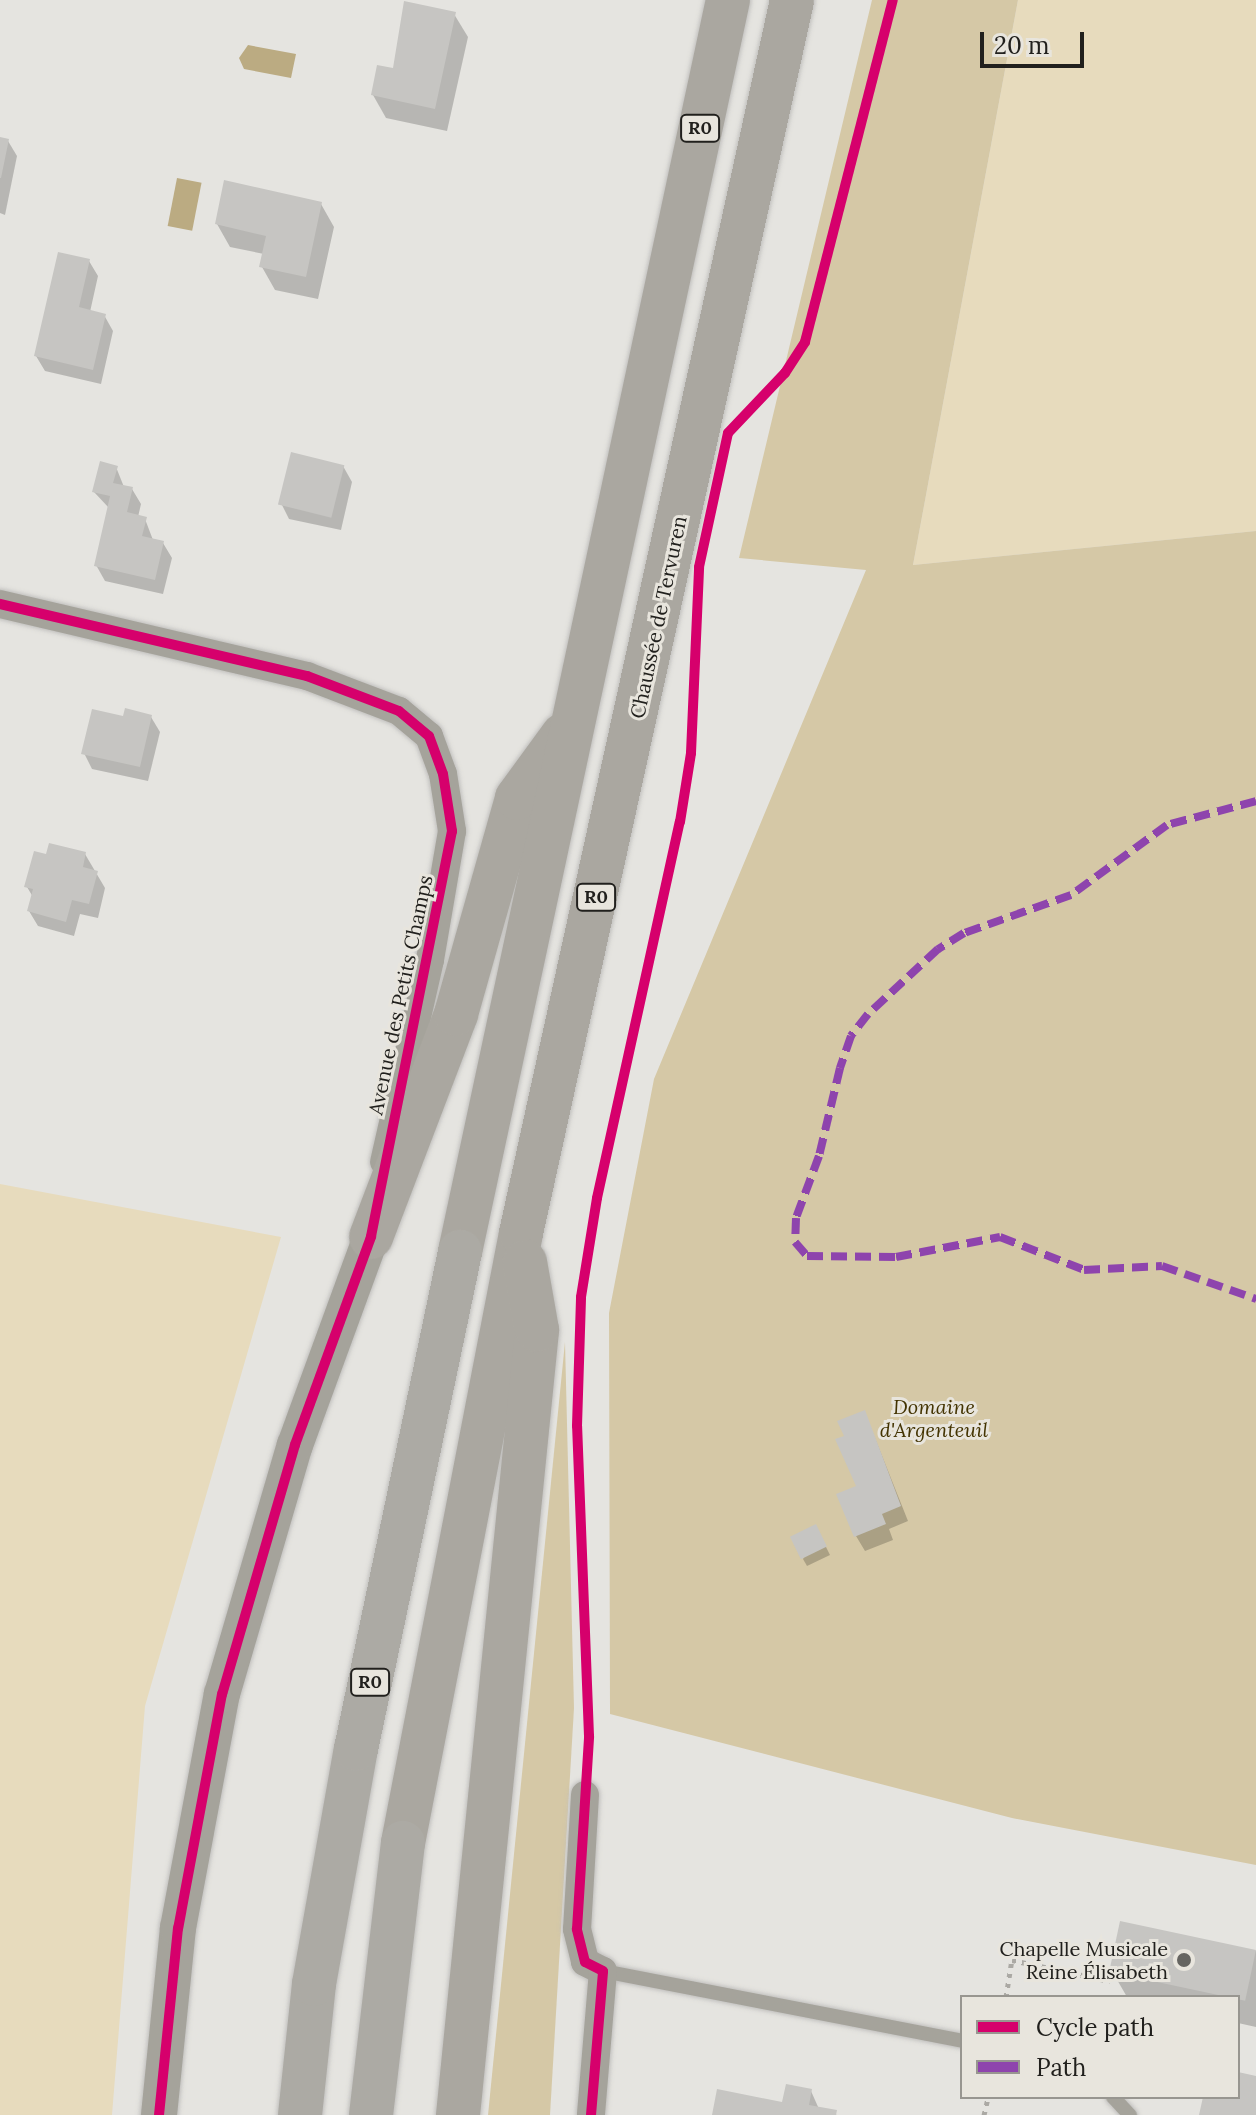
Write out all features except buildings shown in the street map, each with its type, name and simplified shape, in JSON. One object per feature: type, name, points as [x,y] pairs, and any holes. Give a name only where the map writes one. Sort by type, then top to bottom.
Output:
[{"type":"highway","name":"R0","points":[[300,2115],[314,1984],[356,1749],[728,0]]},
{"type":"highway","name":"Chaussée de Tervuren","points":[[521,1233],[792,0]]},
{"type":"highway","points":[[371,1237],[456,1014],[517,798],[572,723]]},
{"type":"highway","name":"R0","points":[[371,2115],[403,1843],[521,1233]]},
{"type":"highway","points":[[458,2115],[537,1330],[521,1233]]},
{"type":"street","name":"Avenue des Petits Champs","points":[[0,604],[307,676],[399,711],[429,736],[443,774],[452,831],[371,1237]]},
{"type":"street","points":[[159,2115],[178,1928],[222,1694],[295,1445],[371,1237]]},
{"type":"street","points":[[585,1795],[577,1929],[585,1962],[603,1971],[591,2115]]},
{"type":"lane","points":[[603,1971],[960,2041]]},
{"type":"lane","points":[[1115,2099],[1130,2115]]},
{"type":"path","points":[[1006,1995],[1012,1960],[1110,1981]]},
{"type":"shaded area","points":[[1018,0],[1256,0],[1256,531],[913,565]]},
{"type":"shaded area","points":[[248,45],[296,54],[291,78],[244,69],[239,58]]},
{"type":"shaded area","points":[[177,178],[202,183],[192,231],[168,226]]},
{"type":"shaded area","points":[[0,1184],[281,1237],[145,1706],[112,2115],[0,2115]]},
{"type":"green space","name":"Domaine d'Argenteuil","points":[[872,0],[1018,0],[913,565],[1256,531],[1256,1865],[1012,1818],[610,1714],[609,1313],[654,1079],[866,570],[739,558]]},
{"type":"green space","points":[[565,1342],[574,1708],[550,2115],[488,2115]]},
{"type":"marked path","points":[[1256,801],[1167,825],[1071,895],[964,933],[938,949],[868,1014],[851,1036],[840,1068],[819,1156],[796,1218],[795,1242],[807,1256],[896,1257],[1000,1237],[1084,1270],[1162,1266],[1256,1299]]},
{"type":"cycle path","points":[[591,2115],[603,1971],[585,1962],[577,1929],[589,1736],[577,1426],[581,1297],[597,1198],[680,822],[691,753],[699,567],[728,433],[785,373],[805,342],[893,0]]},
{"type":"cycle path","points":[[0,604],[307,676],[399,711],[429,736],[443,774],[452,831],[371,1237],[295,1445],[222,1694],[178,1928],[159,2115]]},
{"type":"place","name":"Chapelle Musicale Reine Élisabeth","points":[[1184,1960]]}]
